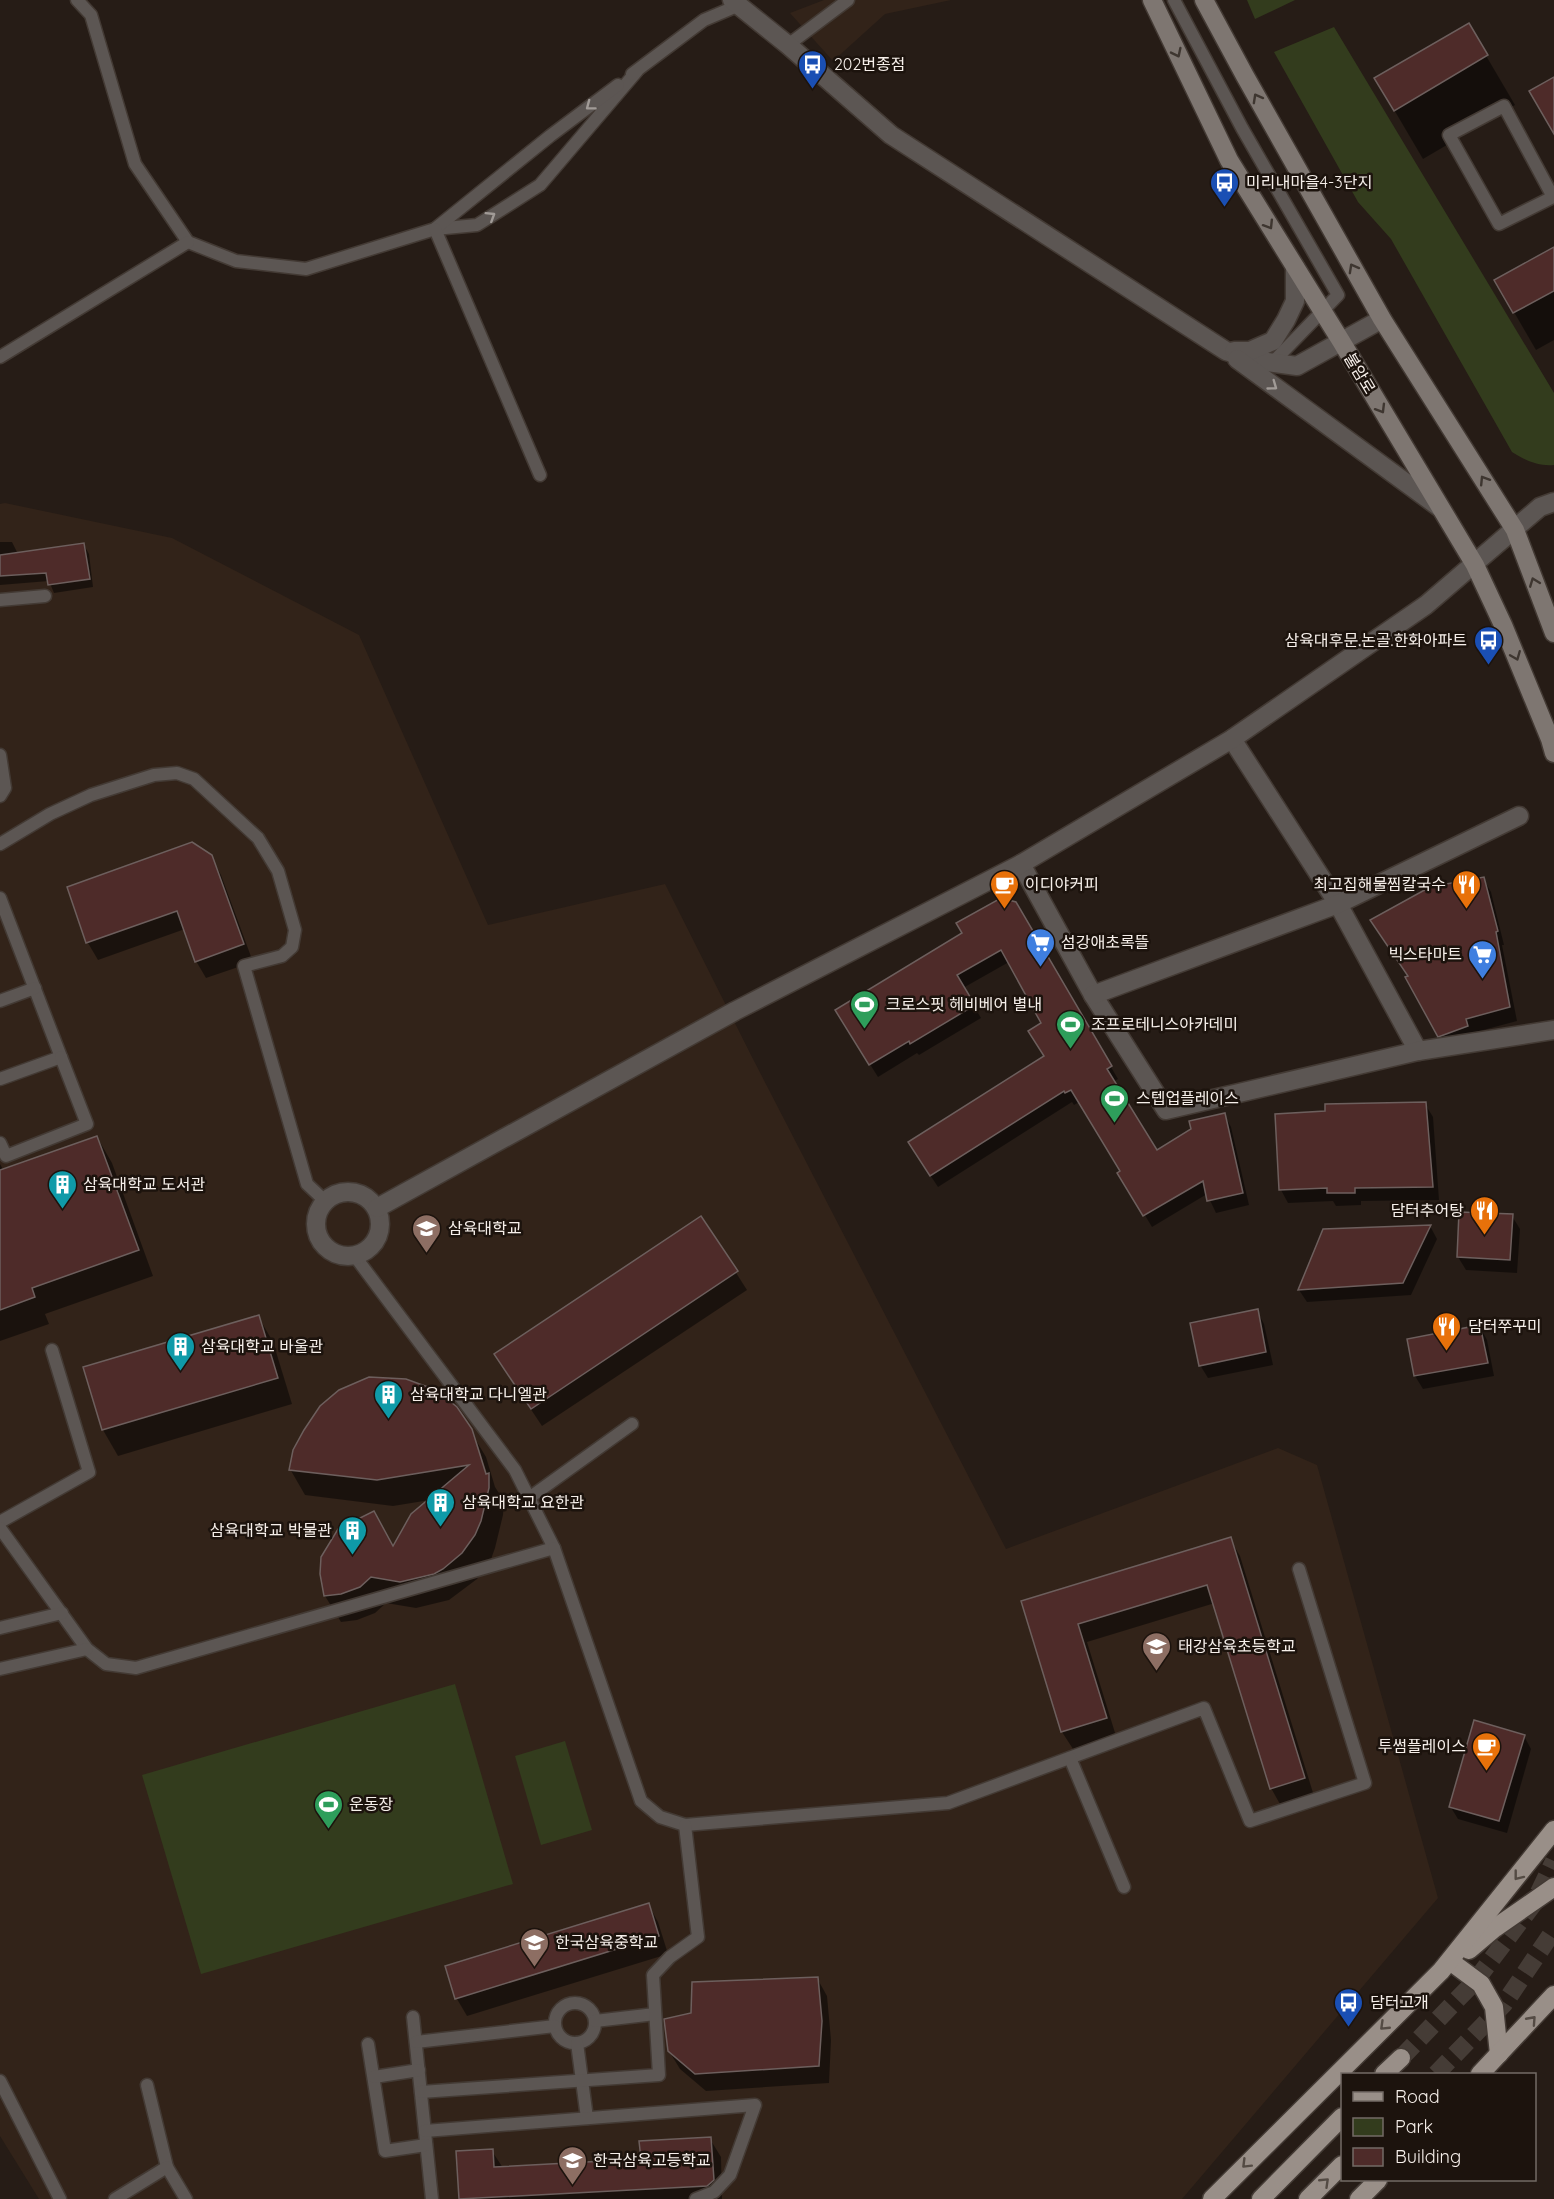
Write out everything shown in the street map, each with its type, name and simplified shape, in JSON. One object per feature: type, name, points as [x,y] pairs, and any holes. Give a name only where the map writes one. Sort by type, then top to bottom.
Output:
[{"type":"main road","points":[[1447,1967],[1554,1830]]},
{"type":"main road","points":[[1212,2199],[1447,1967],[1495,1928],[1554,1887]]},
{"type":"main road","points":[[1447,1967],[1481,1984],[1494,2007],[1499,2054]]},
{"type":"main road","points":[[1481,2073],[1554,1995]]},
{"type":"main road","points":[[1385,2073],[1401,2058]]},
{"type":"main road","points":[[1261,2199],[1341,2118]]},
{"type":"main road","points":[[1308,2199],[1341,2166]]},
{"type":"main road","points":[[1359,2199],[1377,2181]]},
{"type":"street","name":"불암로","points":[[1152,0],[1229,160],[1341,341],[1474,565],[1503,625],[1554,753]]},
{"type":"street","points":[[1204,0],[1382,319],[1515,530],[1554,633]]},
{"type":"street","points":[[734,3],[788,45],[891,135],[1226,351],[1439,507]]},
{"type":"street","points":[[1226,351],[1250,351],[1273,341],[1295,301],[1295,267]]},
{"type":"street","points":[[1226,351],[1297,366],[1382,319]]},
{"type":"street","points":[[377,1208],[735,1011],[1021,864],[1232,738],[1426,605],[1540,507],[1554,502]]},
{"type":"street","points":[[1232,738],[1338,904],[1418,1051]]},
{"type":"street","points":[[1093,995],[1338,904],[1519,816]]},
{"type":"street","points":[[1021,864],[1093,995],[1166,1110],[1418,1051],[1554,1030]]},
{"type":"street","points":[[352,1192],[362,1194],[377,1208],[380,1228],[377,1238],[363,1252],[344,1256],[334,1253],[320,1239],[316,1229],[316,1219],[325,1201],[333,1195],[352,1192]]},
{"type":"lane","points":[[77,0],[91,15],[135,164],[188,242],[236,261],[306,269],[435,229],[477,225],[540,185],[637,71]]},
{"type":"lane","points":[[788,45],[848,0]]},
{"type":"lane","points":[[1174,0],[1242,128],[1338,295],[1273,362]]},
{"type":"lane","points":[[435,229],[550,136],[704,20],[734,3]]},
{"type":"lane","points":[[1504,106],[1554,196],[1499,224],[1449,135],[1504,106]]},
{"type":"lane","points":[[435,229],[540,475]]},
{"type":"lane","points":[[0,357],[188,242]]},
{"type":"lane","points":[[0,600],[45,596]]},
{"type":"lane","points":[[0,755],[5,788],[0,796]]},
{"type":"lane","points":[[0,844],[50,814],[91,795],[154,775],[177,773],[194,778],[258,838],[278,871],[295,930],[292,947],[282,956],[244,966],[307,1184],[325,1201]]},
{"type":"lane","points":[[0,898],[87,1124],[6,1156],[0,1143]]},
{"type":"lane","points":[[0,1001],[35,988]]},
{"type":"lane","points":[[0,1079],[61,1057]]},
{"type":"lane","points":[[354,1255],[515,1470],[554,1548],[641,1801],[660,1817],[686,1826],[948,1803],[1204,1708],[1250,1821],[1365,1783],[1299,1569]]},
{"type":"lane","points":[[0,1522],[89,1472],[52,1350]]},
{"type":"lane","points":[[529,1498],[632,1424]]},
{"type":"lane","points":[[0,1528],[87,1649],[106,1664],[136,1668],[554,1548]]},
{"type":"lane","points":[[0,1628],[62,1613]]},
{"type":"lane","points":[[0,1669],[87,1649]]},
{"type":"lane","points":[[1070,1758],[1124,1887]]},
{"type":"lane","points":[[421,2092],[659,2075],[653,1975],[670,1957],[698,1937],[686,1826]]},
{"type":"lane","points":[[573,2004],[587,2008],[595,2021],[591,2036],[577,2043],[562,2039],[555,2026],[559,2011],[573,2004]]},
{"type":"lane","points":[[595,2021],[655,2014]]},
{"type":"lane","points":[[413,2017],[432,2199]]},
{"type":"lane","points":[[416,2042],[555,2026]]},
{"type":"lane","points":[[577,2043],[587,2118]]},
{"type":"lane","points":[[368,2044],[385,2151],[426,2145]]},
{"type":"lane","points":[[374,2077],[419,2070]]},
{"type":"lane","points":[[0,2081],[60,2199]]},
{"type":"lane","points":[[147,2085],[167,2167],[186,2199]]},
{"type":"lane","points":[[425,2131],[755,2105],[730,2175],[714,2192],[696,2199]]},
{"type":"lane","points":[[115,2199],[167,2167]]},
{"type":"shaded area","points":[[824,0],[951,0],[885,14],[833,61],[790,13]]},
{"type":"shaded area","name":"삼육대학교","points":[[5,503],[172,538],[359,635],[488,925],[665,884],[1006,1549],[1278,1448],[1317,1465],[1438,1898],[1182,2199],[39,2199],[0,2136],[0,504]]},
{"type":"green space","points":[[1247,0],[1295,0],[1255,19]]},
{"type":"green space","points":[[1334,27],[1554,393],[1554,465],[1532,462],[1512,452],[1391,239],[1358,202],[1274,52]]},
{"type":"green space","name":"운동장","points":[[455,1684],[513,1884],[201,1974],[142,1775]]},
{"type":"green space","points":[[565,1741],[592,1830],[541,1845],[515,1756]]},
{"type":"building","points":[[1469,23],[1488,55],[1394,111],[1374,78]]},
{"type":"building","points":[[1554,77],[1554,134],[1529,91]]},
{"type":"building","points":[[1554,247],[1554,291],[1513,313],[1494,280]]},
{"type":"building","points":[[84,543],[90,579],[48,585],[46,573],[0,576],[0,555]]},
{"type":"building","points":[[192,842],[212,855],[244,944],[195,962],[177,911],[86,943],[67,887]]},
{"type":"building","points":[[1484,877],[1498,931],[1496,932],[1510,1007],[1466,1019],[1468,1026],[1438,1037],[1405,977],[1408,976],[1370,920],[1430,887]]},
{"type":"building","points":[[1001,898],[1016,902],[1112,1066],[1107,1069],[1157,1150],[1191,1129],[1189,1121],[1225,1113],[1243,1193],[1207,1201],[1203,1181],[1143,1216],[1117,1173],[1120,1171],[1071,1090],[1065,1093],[1064,1091],[930,1176],[908,1142],[1044,1056],[1028,1031],[1041,1023],[1001,950],[957,975],[975,1005],[910,1044],[909,1041],[869,1065],[835,1010],[962,933],[956,923]]},
{"type":"building","points":[[1426,1102],[1433,1187],[1355,1188],[1355,1193],[1327,1193],[1327,1188],[1279,1190],[1275,1114],[1325,1111],[1325,1104]]},
{"type":"building","name":"삼육대학교 도서관","points":[[97,1136],[139,1250],[32,1288],[35,1297],[0,1310],[0,1170]]},
{"type":"building","name":"담터추어탕","points":[[1459,1212],[1513,1214],[1510,1260],[1457,1257]]},
{"type":"building","points":[[701,1216],[738,1271],[531,1409],[494,1354]]},
{"type":"building","points":[[1431,1225],[1403,1283],[1298,1290],[1323,1229]]},
{"type":"building","points":[[1258,1309],[1266,1352],[1199,1366],[1190,1323]]},
{"type":"building","name":"삼육대학교 바울관","points":[[259,1315],[278,1378],[102,1430],[83,1367]]},
{"type":"building","name":"담터쭈꾸미","points":[[1480,1325],[1488,1363],[1414,1376],[1407,1339]]},
{"type":"building","points":[[369,1377],[406,1379],[436,1390],[457,1407],[472,1429],[486,1474],[489,1473],[489,1488],[475,1535],[462,1553],[443,1569],[434,1574],[400,1582],[371,1577],[360,1587],[341,1594],[324,1596],[320,1574],[321,1557],[338,1529],[374,1511],[393,1546],[411,1514],[469,1465],[377,1480],[289,1470],[293,1450],[320,1406],[339,1390]]},
{"type":"building","points":[[1231,1537],[1305,1778],[1270,1789],[1207,1585],[1078,1624],[1107,1718],[1061,1732],[1021,1601]]},
{"type":"building","name":"투썸플레이스","points":[[1474,1720],[1525,1735],[1499,1821],[1449,1807]]},
{"type":"building","points":[[649,1903],[659,1936],[455,1999],[445,1966]]},
{"type":"building","points":[[818,1977],[822,2021],[819,2066],[695,2074],[668,2051],[664,2019],[691,2013],[692,1982]]},
{"type":"building","points":[[711,2137],[714,2180],[707,2186],[459,2199],[456,2151],[493,2149],[494,2167],[641,2159],[639,2141]]},
{"type":"tunnel","points":[[1401,2058],[1476,1980],[1534,1903],[1554,1861]]},
{"type":"tunnel","points":[[1437,2073],[1504,2004],[1554,1930]]},
{"type":"place","name":"202번종점","points":[[813,90]]},
{"type":"place","name":"미리내마을4-3단지","points":[[1225,208]]},
{"type":"place","name":"삼육대후문.논골.한화아파트","points":[[1488,666]]},
{"type":"place","name":"이디야커피","points":[[1004,910]]},
{"type":"place","name":"최고집해물찜칼국수","points":[[1467,910]]},
{"type":"place","name":"섬강애초록뜰","points":[[1040,968]]},
{"type":"place","name":"빅스타마트","points":[[1483,980]]},
{"type":"place","name":"크로스핏 헤비베어 별내","points":[[865,1030]]},
{"type":"place","name":"조프로테니스아카데미","points":[[1070,1050]]},
{"type":"place","name":"스텝업플레이스","points":[[1115,1124]]},
{"type":"place","name":"삼육대학교 도서관","points":[[62,1210]]},
{"type":"place","name":"담터추어탕","points":[[1485,1236]]},
{"type":"place","name":"삼육대학교","points":[[427,1254]]},
{"type":"place","name":"담터쭈꾸미","points":[[1447,1352]]},
{"type":"place","name":"삼육대학교 바울관","points":[[180,1372]]},
{"type":"place","name":"삼육대학교 다니엘관","points":[[389,1420]]},
{"type":"place","name":"삼육대학교 요한관","points":[[441,1528]]},
{"type":"place","name":"삼육대학교 박물관","points":[[353,1556]]},
{"type":"place","name":"태강삼육초등학교","points":[[1157,1672]]},
{"type":"place","name":"투썸플레이스","points":[[1487,1772]]},
{"type":"place","name":"운동장","points":[[328,1830]]},
{"type":"place","name":"한국삼육중학교","points":[[534,1968]]},
{"type":"place","name":"담터고개","points":[[1349,2028]]},
{"type":"place","name":"한국삼육고등학교","points":[[572,2186]]}]
